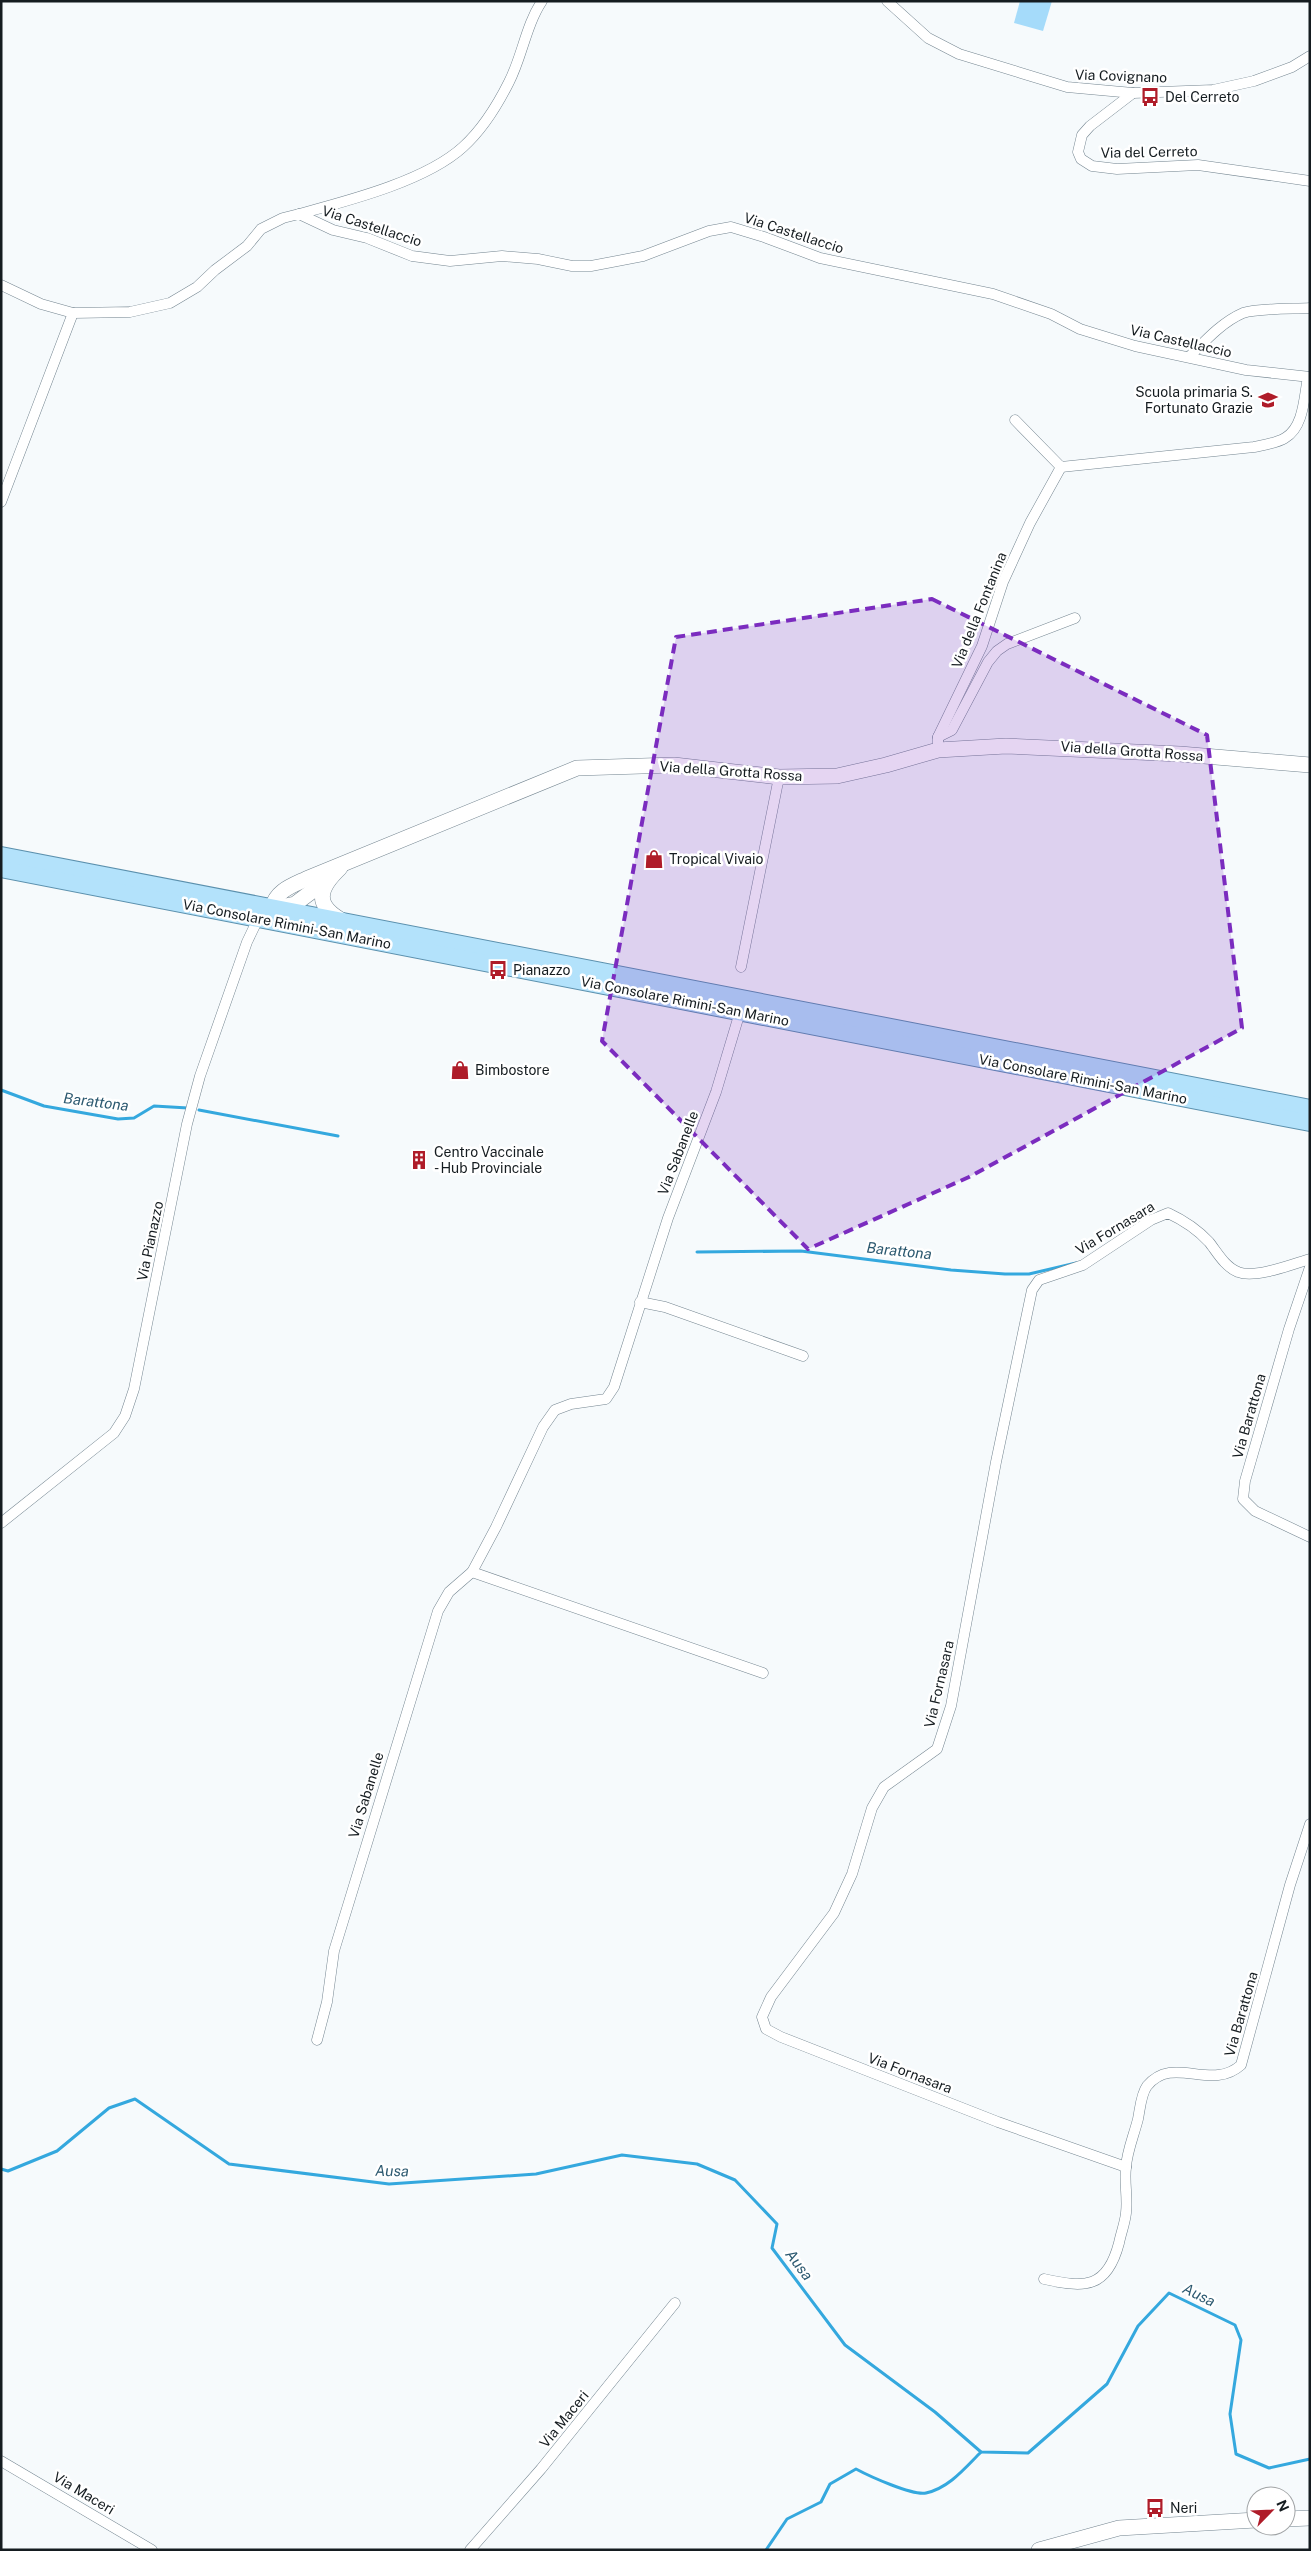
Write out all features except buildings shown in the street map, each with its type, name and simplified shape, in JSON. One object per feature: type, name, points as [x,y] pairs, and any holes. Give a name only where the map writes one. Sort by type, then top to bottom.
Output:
[{"type":"main road","name":"Via Consolare Rimini-San Marino","points":[[1,855],[1310,1108]]},
{"type":"main road","name":"Via Consolare Rimini-San Marino","points":[[1,869],[1310,1123]]},
{"type":"street","name":"Via Castellaccio","points":[[1,284],[41,304],[73,313],[130,312],[170,303],[197,287],[214,270],[247,246],[261,229],[283,218],[375,193],[440,164],[463,148],[490,116],[510,80],[542,1]]},
{"type":"street","name":"Via Covignano","points":[[887,1],[928,38],[959,54],[1066,87],[1133,93],[1213,90],[1254,81],[1292,67],[1310,56]]},
{"type":"street","name":"Via del Cerreto","points":[[1133,93],[1090,126],[1082,135],[1078,152],[1081,159],[1092,166],[1117,169],[1198,164],[1310,181]]},
{"type":"street","name":"Via Castellaccio","points":[[299,214],[333,230],[367,238],[412,256],[450,260],[502,256],[538,259],[572,266],[592,266],[644,256],[709,231],[731,227],[764,236],[820,258],[993,294],[1051,314],[1080,329],[1136,346],[1246,370],[1309,377]]},
{"type":"street","points":[[1189,357],[1209,336],[1231,319],[1245,312],[1310,308]]},
{"type":"street","points":[[1,502],[73,313]]},
{"type":"street","points":[[1015,420],[1061,467],[1254,447],[1285,439],[1294,431],[1300,421],[1309,377]]},
{"type":"street","name":"Via della Fontanina","points":[[938,744],[982,646],[1003,582],[1030,524],[1061,467]]},
{"type":"street","name":"Via della Fontanina","points":[[938,744],[952,730],[988,662],[996,651],[1007,644],[1076,618]]},
{"type":"street","name":"Via della Grotta Rossa","points":[[347,862],[295,904],[272,908],[274,899],[282,891],[347,862],[577,768],[674,765],[779,777],[837,776],[886,765],[938,744],[1051,746],[1310,765]]},
{"type":"street","points":[[741,967],[779,777]]},
{"type":"street","points":[[327,880],[322,898],[326,909],[344,922]]},
{"type":"street","points":[[258,918],[272,908]]},
{"type":"street","name":"Via Pianazzo","points":[[1,1522],[114,1433],[125,1416],[134,1389],[192,1107],[246,942],[258,918]]},
{"type":"street","name":"Via Sabanelle","points":[[317,2040],[327,2002],[334,1951],[438,1611],[449,1592],[472,1572],[496,1527],[543,1427],[555,1410],[571,1404],[606,1399],[614,1387],[668,1218],[716,1092],[740,1012]]},
{"type":"street","name":"Via Fornasara","points":[[1126,2167],[998,2122],[781,2037],[766,2029],[762,2017],[771,1997],[834,1913],[852,1874],[872,1808],[884,1787],[937,1749],[951,1706],[996,1462],[1032,1290],[1039,1280],[1083,1265],[1151,1220],[1168,1214],[1184,1220],[1208,1241],[1220,1259],[1238,1273],[1260,1273],[1310,1259]]},
{"type":"street","name":"Via Barattona","points":[[1310,1268],[1289,1329],[1245,1481],[1243,1499],[1255,1511],[1310,1537]]},
{"type":"street","points":[[640,1302],[666,1307],[802,1356]]},
{"type":"street","points":[[472,1572],[763,1673]]},
{"type":"street","name":"Via Barattona","points":[[1044,2279],[1069,2284],[1087,2284],[1103,2276],[1113,2264],[1126,2213],[1126,2167],[1145,2088],[1158,2075],[1175,2072],[1217,2076],[1232,2074],[1241,2065],[1290,1885],[1310,1824]]},
{"type":"street","name":"Via Maceri","points":[[470,2550],[541,2469],[675,2303]]},
{"type":"street","name":"Via Maceri","points":[[1,2461],[152,2550]]},
{"type":"street","points":[[1296,2519],[1310,2518]]},
{"type":"street","points":[[1038,2550],[1120,2528],[1246,2521]]},
{"type":"highlighted area","points":[[932,599],[1207,735],[1242,1028],[969,1177],[808,1249],[602,1041],[676,637]]},
{"type":"shaded area","points":[[1020,1],[1052,1],[1043,31],[1014,23]]},
{"type":"waterway","name":"Barattona","points":[[1,1090],[44,1106],[118,1119],[134,1118],[154,1106],[188,1108]]},
{"type":"waterway","name":"Barattona","points":[[199,1110],[338,1136]]},
{"type":"waterway","name":"Barattona","points":[[697,1252],[801,1251],[951,1270],[1005,1274],[1029,1274],[1076,1263]]},
{"type":"waterway","name":"Ausa","points":[[1,2169],[8,2171],[57,2151],[109,2108],[135,2099],[229,2164],[389,2184],[536,2174],[622,2155],[697,2164],[735,2180],[777,2224],[772,2248],[845,2345],[935,2412],[981,2452],[1028,2453],[1107,2384],[1138,2326],[1169,2293],[1235,2325],[1241,2340],[1230,2414],[1236,2454],[1269,2468],[1310,2459]]},
{"type":"waterway","points":[[766,2550],[787,2519],[821,2502],[830,2484],[856,2469],[902,2489],[926,2493],[949,2482],[963,2471],[981,2452]]},
{"type":"place","name":"Del Cerreto","points":[[1150,97]]},
{"type":"place","name":"Scuola primaria S. Fortunato Grazie","points":[[1268,400]]},
{"type":"place","name":"Tropical Vivaio","points":[[654,859]]},
{"type":"place","name":"Pianazzo","points":[[498,970]]},
{"type":"place","name":"Bimbostore","points":[[460,1070]]},
{"type":"place","name":"Centro Vaccinale - Hub Provinciale","points":[[419,1160]]},
{"type":"place","name":"Neri","points":[[1155,2508]]}]
